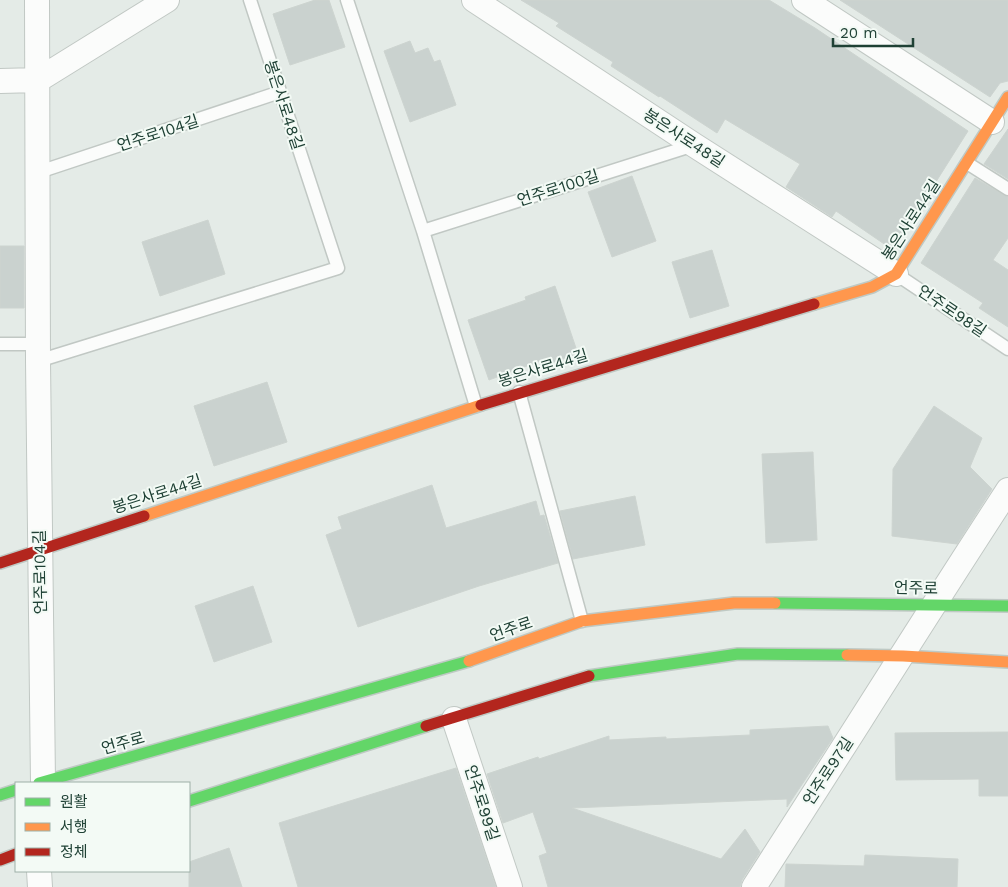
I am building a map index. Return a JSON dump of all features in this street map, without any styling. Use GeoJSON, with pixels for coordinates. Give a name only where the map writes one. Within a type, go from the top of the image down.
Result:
{"type":"FeatureCollection","features":[{"type":"Feature","properties":{"kind":"main road","name":"봉은사로44길"},"geometry":{"type":"LineString","coordinates":[[0,563],[519,392],[872,288],[896,274],[1008,97]]}},
{"type":"Feature","properties":{"kind":"main road","name":"언주로"},"geometry":{"type":"LineString","coordinates":[[46,782],[460,664],[582,621],[734,602],[1008,606]]}},
{"type":"Feature","properties":{"kind":"main road"},"geometry":{"type":"LineString","coordinates":[[190,801],[583,677],[738,654],[903,656],[1008,662]]}},
{"type":"Feature","properties":{"kind":"main road"},"geometry":{"type":"LineString","coordinates":[[0,795],[15,790]]}},
{"type":"Feature","properties":{"kind":"main road"},"geometry":{"type":"LineString","coordinates":[[0,860],[15,854]]}},
{"type":"Feature","properties":{"kind":"street","name":"언주로104길"},"geometry":{"type":"LineString","coordinates":[[37,0],[36,174],[42,782]]}},
{"type":"Feature","properties":{"kind":"street"},"geometry":{"type":"LineString","coordinates":[[0,81],[38,80],[167,0]]}},
{"type":"Feature","properties":{"kind":"street","name":"봉은사로48길"},"geometry":{"type":"LineString","coordinates":[[474,0],[694,145],[896,274]]}},
{"type":"Feature","properties":{"kind":"street"},"geometry":{"type":"LineString","coordinates":[[804,0],[992,122]]}},
{"type":"Feature","properties":{"kind":"street"},"geometry":{"type":"LineString","coordinates":[[903,656],[934,604],[1008,490]]}},
{"type":"Feature","properties":{"kind":"street","name":"언주로97길"},"geometry":{"type":"LineString","coordinates":[[754,887],[903,656]]}},
{"type":"Feature","properties":{"kind":"street","name":"언주로99길"},"geometry":{"type":"LineString","coordinates":[[454,719],[510,887]]}},
{"type":"Feature","properties":{"kind":"street"},"geometry":{"type":"LineString","coordinates":[[39,872],[40,887]]}},
{"type":"Feature","properties":{"kind":"lane","name":"봉은사로48길"},"geometry":{"type":"LineString","coordinates":[[38,353],[338,268],[250,0]]}},
{"type":"Feature","properties":{"kind":"lane"},"geometry":{"type":"LineString","coordinates":[[347,0],[423,231],[476,406]]}},
{"type":"Feature","properties":{"kind":"lane","name":"언주로104길"},"geometry":{"type":"LineString","coordinates":[[36,174],[280,92]]}},
{"type":"Feature","properties":{"kind":"lane","name":"언주로100길"},"geometry":{"type":"LineString","coordinates":[[423,231],[694,145]]}},
{"type":"Feature","properties":{"kind":"lane"},"geometry":{"type":"LineString","coordinates":[[967,163],[1008,189]]}},
{"type":"Feature","properties":{"kind":"lane","name":"언주로98길"},"geometry":{"type":"LineString","coordinates":[[896,274],[1008,349]]}},
{"type":"Feature","properties":{"kind":"lane"},"geometry":{"type":"LineString","coordinates":[[0,344],[38,353]]}},
{"type":"Feature","properties":{"kind":"lane"},"geometry":{"type":"LineString","coordinates":[[519,392],[582,621]]}},
{"type":"Feature","properties":{"kind":"building"},"geometry":{"type":"Polygon","coordinates":[[[315,0],[329,0],[345,47],[290,65],[273,14],[315,0]]]}},
{"type":"Feature","properties":{"kind":"building"},"geometry":{"type":"Polygon","coordinates":[[[521,0],[769,0],[815,28],[968,131],[893,250],[836,211],[832,217],[786,187],[800,164],[725,119],[717,133],[611,66],[613,62],[556,26],[559,23],[521,0]]]}},
{"type":"Feature","properties":{"kind":"building"},"geometry":{"type":"Polygon","coordinates":[[[840,0],[1008,0],[1008,81],[1000,83],[990,97],[840,0]]]}},
{"type":"Feature","properties":{"kind":"building"},"geometry":{"type":"Polygon","coordinates":[[[410,41],[415,53],[428,48],[434,62],[440,60],[456,105],[410,122],[384,51],[410,41]]]}},
{"type":"Feature","properties":{"kind":"building"},"geometry":{"type":"Polygon","coordinates":[[[1008,129],[1008,179],[984,164],[1008,129]]]}},
{"type":"Feature","properties":{"kind":"building"},"geometry":{"type":"Polygon","coordinates":[[[632,176],[656,241],[612,257],[588,192],[632,176]]]}},
{"type":"Feature","properties":{"kind":"building"},"geometry":{"type":"Polygon","coordinates":[[[975,178],[1008,197],[1008,238],[993,260],[1008,270],[1008,327],[979,308],[983,303],[921,263],[975,178]]]}},
{"type":"Feature","properties":{"kind":"building"},"geometry":{"type":"Polygon","coordinates":[[[208,220],[225,274],[160,296],[142,242],[208,220]]]}},
{"type":"Feature","properties":{"kind":"building"},"geometry":{"type":"Polygon","coordinates":[[[0,246],[24,246],[24,308],[0,308],[0,246]]]}},
{"type":"Feature","properties":{"kind":"building"},"geometry":{"type":"Polygon","coordinates":[[[712,250],[729,306],[690,318],[672,262],[712,250]]]}},
{"type":"Feature","properties":{"kind":"building"},"geometry":{"type":"Polygon","coordinates":[[[555,286],[578,354],[548,364],[546,359],[489,380],[468,320],[526,300],[525,297],[555,286]]]}},
{"type":"Feature","properties":{"kind":"building"},"geometry":{"type":"Polygon","coordinates":[[[267,382],[287,442],[214,466],[194,406],[267,382]]]}},
{"type":"Feature","properties":{"kind":"building"},"geometry":{"type":"Polygon","coordinates":[[[934,406],[982,438],[970,467],[992,489],[957,544],[892,536],[893,469],[934,406]]]}},
{"type":"Feature","properties":{"kind":"building"},"geometry":{"type":"Polygon","coordinates":[[[813,452],[817,540],[766,543],[762,454],[813,452]]]}},
{"type":"Feature","properties":{"kind":"building"},"geometry":{"type":"Polygon","coordinates":[[[432,485],[446,528],[536,501],[540,516],[544,515],[558,563],[479,586],[358,627],[326,535],[342,529],[338,517],[432,485]]]}},
{"type":"Feature","properties":{"kind":"building"},"geometry":{"type":"Polygon","coordinates":[[[635,496],[645,545],[573,559],[560,511],[635,496]]]}},
{"type":"Feature","properties":{"kind":"building"},"geometry":{"type":"Polygon","coordinates":[[[253,586],[272,642],[214,662],[195,606],[253,586]]]}},
{"type":"Feature","properties":{"kind":"building"},"geometry":{"type":"Polygon","coordinates":[[[828,726],[833,738],[787,807],[787,799],[572,808],[721,859],[745,829],[760,852],[742,880],[740,887],[548,887],[539,856],[547,853],[533,812],[503,823],[487,774],[609,736],[609,740],[666,737],[666,739],[750,735],[750,730],[828,726]]]}},
{"type":"Feature","properties":{"kind":"building"},"geometry":{"type":"Polygon","coordinates":[[[1008,732],[1008,796],[979,796],[979,779],[896,780],[895,733],[1008,732]]]}},
{"type":"Feature","properties":{"kind":"building"},"geometry":{"type":"Polygon","coordinates":[[[456,768],[496,887],[298,887],[279,823],[456,768]]]}},
{"type":"Feature","properties":{"kind":"building"},"geometry":{"type":"Polygon","coordinates":[[[229,848],[242,887],[189,887],[190,862],[229,848]]]}},
{"type":"Feature","properties":{"kind":"building"},"geometry":{"type":"Polygon","coordinates":[[[865,855],[958,859],[957,887],[785,887],[786,864],[864,866],[865,855]]]}},
{"type":"Feature","properties":{"kind":"traffic: fast"},"geometry":{"type":"LineString","coordinates":[[775,603],[1008,606]]}},
{"type":"Feature","properties":{"kind":"traffic: fast"},"geometry":{"type":"LineString","coordinates":[[589,676],[738,654],[847,655]]}},
{"type":"Feature","properties":{"kind":"traffic: fast"},"geometry":{"type":"LineString","coordinates":[[43,782],[469,661]]}},
{"type":"Feature","properties":{"kind":"traffic: fast"},"geometry":{"type":"LineString","coordinates":[[190,801],[426,726]]}},
{"type":"Feature","properties":{"kind":"traffic: fast"},"geometry":{"type":"LineString","coordinates":[[0,795],[15,790]]}},
{"type":"Feature","properties":{"kind":"traffic: slow"},"geometry":{"type":"LineString","coordinates":[[814,304],[872,287],[896,274],[1008,97]]}},
{"type":"Feature","properties":{"kind":"traffic: slow"},"geometry":{"type":"LineString","coordinates":[[144,516],[481,405]]}},
{"type":"Feature","properties":{"kind":"traffic: slow"},"geometry":{"type":"LineString","coordinates":[[469,661],[582,621],[734,603],[775,603]]}},
{"type":"Feature","properties":{"kind":"traffic: slow"},"geometry":{"type":"LineString","coordinates":[[847,655],[1008,662]]}},
{"type":"Feature","properties":{"kind":"traffic: jam"},"geometry":{"type":"LineString","coordinates":[[481,405],[814,304]]}},
{"type":"Feature","properties":{"kind":"traffic: jam"},"geometry":{"type":"LineString","coordinates":[[0,563],[144,516]]}},
{"type":"Feature","properties":{"kind":"traffic: jam"},"geometry":{"type":"LineString","coordinates":[[426,726],[589,676]]}},
{"type":"Feature","properties":{"kind":"traffic: jam"},"geometry":{"type":"LineString","coordinates":[[0,860],[15,854]]}}]}
